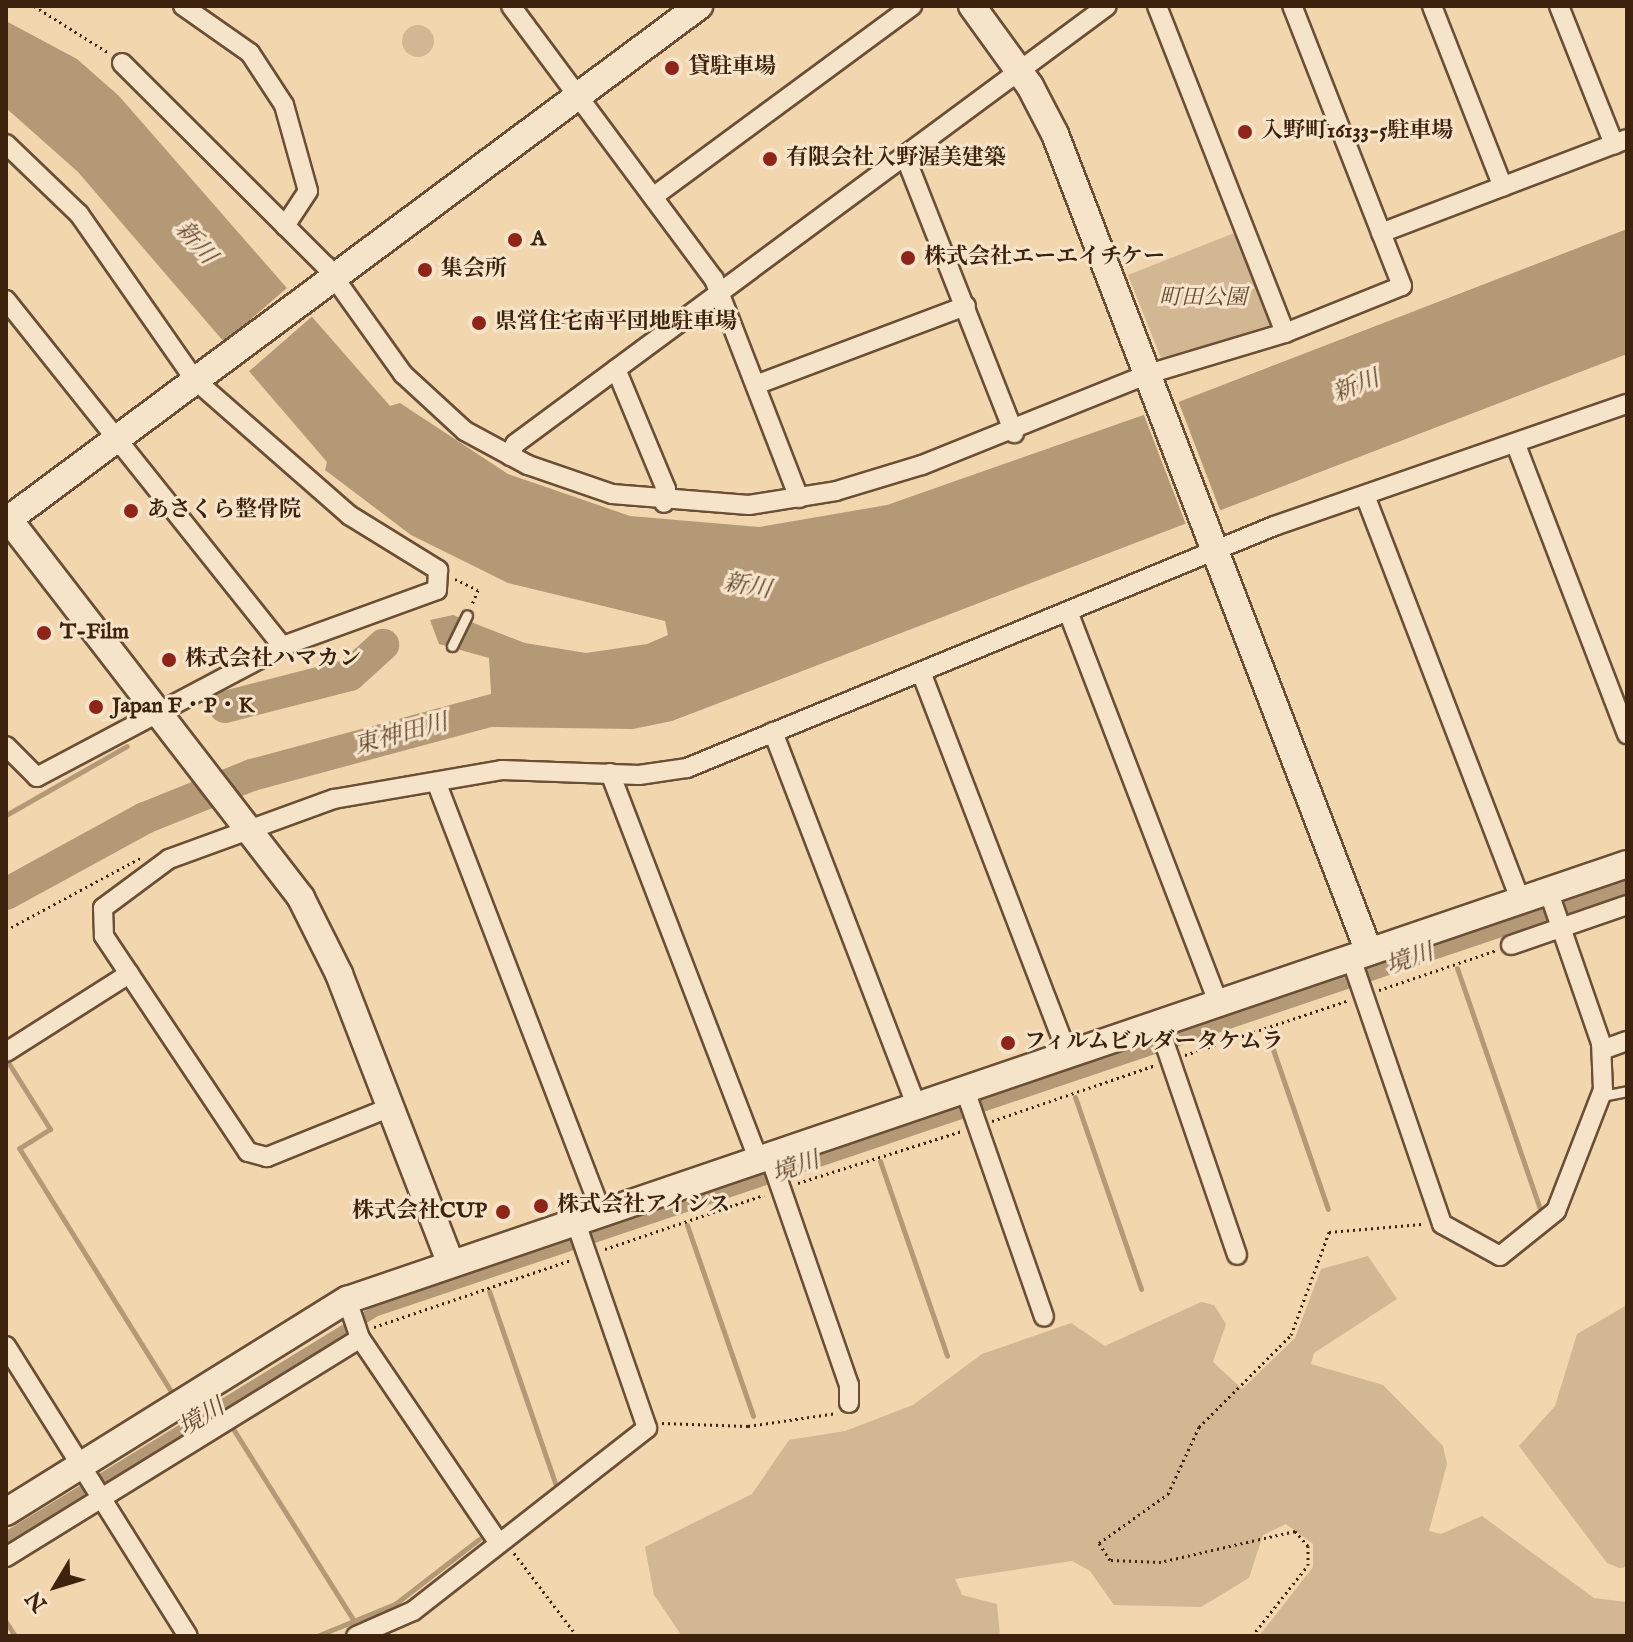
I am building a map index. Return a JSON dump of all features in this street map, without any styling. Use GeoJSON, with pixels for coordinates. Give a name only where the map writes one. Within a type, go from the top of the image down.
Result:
{"type":"FeatureCollection","features":[{"type":"Feature","properties":{"kind":"street"},"geometry":{"type":"LineString","coordinates":[[183,6],[250,53],[284,105],[308,191],[285,226]]}},
{"type":"Feature","properties":{"kind":"street"},"geometry":{"type":"LineString","coordinates":[[511,6],[721,292],[799,498]]}},
{"type":"Feature","properties":{"kind":"street"},"geometry":{"type":"LineString","coordinates":[[653,197],[912,6]]}},
{"type":"Feature","properties":{"kind":"street"},"geometry":{"type":"LineString","coordinates":[[972,6],[1020,71],[1055,134],[1152,383],[1212,542],[1358,959],[1362,992],[1442,1224],[1500,1256],[1547,1221],[1602,1096],[1602,1050],[1550,896]]}},
{"type":"Feature","properties":{"kind":"street"},"geometry":{"type":"LineString","coordinates":[[510,456],[515,444],[1107,6]]}},
{"type":"Feature","properties":{"kind":"street"},"geometry":{"type":"LineString","coordinates":[[1157,6],[1285,333]]}},
{"type":"Feature","properties":{"kind":"street"},"geometry":{"type":"LineString","coordinates":[[122,63],[285,226],[324,285],[417,390],[510,456],[584,486],[664,503],[799,498],[1014,433],[1285,333],[1402,286],[1292,6]]}},
{"type":"Feature","properties":{"kind":"street"},"geometry":{"type":"LineString","coordinates":[[1432,6],[1503,187]]}},
{"type":"Feature","properties":{"kind":"street"},"geometry":{"type":"LineString","coordinates":[[1381,233],[1620,142],[1559,6]]}},
{"type":"Feature","properties":{"kind":"street"},"geometry":{"type":"LineString","coordinates":[[450,1262],[328,948],[248,822],[7,518],[578,96],[688,9]]}},
{"type":"Feature","properties":{"kind":"street"},"geometry":{"type":"LineString","coordinates":[[6,144],[79,214],[206,372],[349,515],[438,570],[437,590],[283,647],[158,708],[37,777],[6,746]]}},
{"type":"Feature","properties":{"kind":"street"},"geometry":{"type":"LineString","coordinates":[[905,156],[1014,433]]}},
{"type":"Feature","properties":{"kind":"street"},"geometry":{"type":"LineString","coordinates":[[6,300],[121,436],[283,647]]}},
{"type":"Feature","properties":{"kind":"street"},"geometry":{"type":"LineString","coordinates":[[758,384],[966,306]]}},
{"type":"Feature","properties":{"kind":"street"},"geometry":{"type":"LineString","coordinates":[[616,369],[666,489],[664,503]]}},
{"type":"Feature","properties":{"kind":"street"},"geometry":{"type":"LineString","coordinates":[[391,1107],[267,1157],[254,1156],[104,936],[103,908],[169,859],[248,822],[334,799],[529,768],[610,773],[687,768],[1069,614],[1212,542],[1366,498],[1627,404]]}},
{"type":"Feature","properties":{"kind":"street"},"geometry":{"type":"LineString","coordinates":[[1516,445],[1627,734]]}},
{"type":"Feature","properties":{"kind":"street"},"geometry":{"type":"LineString","coordinates":[[1366,498],[1520,900]]}},
{"type":"Feature","properties":{"kind":"street"},"geometry":{"type":"LineString","coordinates":[[1069,614],[1218,1003]]}},
{"type":"Feature","properties":{"kind":"street"},"geometry":{"type":"LineString","coordinates":[[921,672],[1068,1055]]}},
{"type":"Feature","properties":{"kind":"street"},"geometry":{"type":"LineString","coordinates":[[773,732],[917,1107]]}},
{"type":"Feature","properties":{"kind":"street"},"geometry":{"type":"LineString","coordinates":[[610,773],[767,1161],[781,1187],[849,1385],[849,1403]]}},
{"type":"Feature","properties":{"kind":"street"},"geometry":{"type":"LineString","coordinates":[[437,784],[602,1214]]}},
{"type":"Feature","properties":{"kind":"street"},"geometry":{"type":"LineString","coordinates":[[6,1512],[84,1470],[349,1306],[450,1262],[578,1227],[602,1214],[767,1161],[917,1107],[967,1095],[1068,1055],[1159,1029],[1218,1003],[1358,959],[1520,900],[1550,896],[1627,864]]}},
{"type":"Feature","properties":{"kind":"street"},"geometry":{"type":"LineString","coordinates":[[1511,945],[1560,924],[1627,905]]}},
{"type":"Feature","properties":{"kind":"street"},"geometry":{"type":"LineString","coordinates":[[6,1052],[129,974]]}},
{"type":"Feature","properties":{"kind":"street"},"geometry":{"type":"LineString","coordinates":[[1159,1029],[1237,1255]]}},
{"type":"Feature","properties":{"kind":"street"},"geometry":{"type":"LineString","coordinates":[[1602,1050],[1627,1041]]}},
{"type":"Feature","properties":{"kind":"street"},"geometry":{"type":"LineString","coordinates":[[967,1095],[1044,1317]]}},
{"type":"Feature","properties":{"kind":"street"},"geometry":{"type":"LineString","coordinates":[[356,1636],[413,1611],[647,1428],[578,1227]]}},
{"type":"Feature","properties":{"kind":"street"},"geometry":{"type":"LineString","coordinates":[[349,1306],[360,1334],[501,1541]]}},
{"type":"Feature","properties":{"kind":"street"},"geometry":{"type":"LineString","coordinates":[[6,1557],[99,1495],[360,1334]]}},
{"type":"Feature","properties":{"kind":"street"},"geometry":{"type":"LineString","coordinates":[[6,1346],[188,1636]]}},
{"type":"Feature","properties":{"kind":"lane"},"geometry":{"type":"LineString","coordinates":[[452,646],[467,615]]}},
{"type":"Feature","properties":{"kind":"lane"},"geometry":{"type":"LineString","coordinates":[[1602,1096],[1627,1091]]}},
{"type":"Feature","properties":{"kind":"path"},"geometry":{"type":"LineString","coordinates":[[34,6],[122,63]]}},
{"type":"Feature","properties":{"kind":"path"},"geometry":{"type":"LineString","coordinates":[[467,584],[478,590],[467,615]]}},
{"type":"Feature","properties":{"kind":"path"},"geometry":{"type":"LineString","coordinates":[[6,930],[139,857],[169,859]]}},
{"type":"Feature","properties":{"kind":"path"},"geometry":{"type":"LineString","coordinates":[[360,1334],[781,1187],[1511,945]]}},
{"type":"Feature","properties":{"kind":"path"},"geometry":{"type":"LineString","coordinates":[[1252,1636],[1308,1565],[1308,1546],[1295,1531],[1161,1562],[1110,1560],[1099,1543],[1168,1494],[1205,1419],[1291,1335],[1329,1232],[1442,1224]]}},
{"type":"Feature","properties":{"kind":"path"},"geometry":{"type":"LineString","coordinates":[[647,1428],[819,1420],[849,1403]]}},
{"type":"Feature","properties":{"kind":"path"},"geometry":{"type":"LineString","coordinates":[[501,1541],[577,1636]]}},
{"type":"Feature","properties":{"kind":"green space"},"geometry":{"type":"Polygon","coordinates":[[[418,25],[430,29],[434,41],[430,53],[418,57],[406,53],[402,41],[406,29],[418,25]]]}},
{"type":"Feature","properties":{"kind":"green space","name":"町田公園"},"geometry":{"type":"Polygon","coordinates":[[[1237,232],[1272,321],[1267,331],[1161,358],[1128,275],[1237,232]]]}},
{"type":"Feature","properties":{"kind":"green space"},"geometry":{"type":"Polygon","coordinates":[[[1368,1256],[1397,1299],[1314,1353],[1311,1364],[1383,1385],[1443,1446],[1447,1464],[1429,1531],[1441,1534],[1482,1516],[1594,1598],[1627,1602],[1627,1636],[1259,1636],[1313,1567],[1313,1544],[1286,1524],[1263,1535],[1249,1578],[1201,1607],[1114,1605],[1090,1571],[1072,1561],[955,1579],[962,1595],[997,1604],[1000,1636],[682,1636],[654,1595],[645,1547],[752,1494],[789,1440],[845,1431],[913,1405],[982,1354],[1071,1323],[1105,1346],[1201,1302],[1214,1305],[1226,1324],[1213,1362],[1242,1389],[1295,1338],[1321,1269],[1368,1256]]]}},
{"type":"Feature","properties":{"kind":"green space"},"geometry":{"type":"Polygon","coordinates":[[[1627,1305],[1627,1567],[1619,1568],[1607,1563],[1519,1446],[1555,1406],[1577,1334],[1627,1305]]]}},
{"type":"Feature","properties":{"kind":"water","name":"新川"},"geometry":{"type":"Polygon","coordinates":[[[6,21],[77,59],[119,96],[390,406],[400,403],[508,474],[630,516],[759,527],[887,505],[1155,411],[1627,229],[1627,354],[672,721],[633,729],[493,727],[489,658],[439,644],[430,620],[453,615],[525,643],[586,653],[647,644],[668,635],[665,621],[508,583],[411,535],[325,470],[327,462],[78,172],[6,108],[6,21]]]}},
{"type":"Feature","properties":{"kind":"water","name":"境川"},"geometry":{"type":"Polygon","coordinates":[[[1627,878],[1627,895],[378,1316],[6,1544],[6,1531],[373,1306],[1627,878]]]}},
{"type":"Feature","properties":{"kind":"pier"},"geometry":{"type":"Polygon","coordinates":[[[288,287],[313,316],[246,374],[221,345],[288,287]]]}},
{"type":"Feature","properties":{"kind":"pier"},"geometry":{"type":"Polygon","coordinates":[[[1177,398],[1221,514],[1187,527],[1142,411],[1177,398]]]}},
{"type":"Feature","properties":{"kind":"waterway"},"geometry":{"type":"LineString","coordinates":[[225,707],[350,675],[383,645]]}},
{"type":"Feature","properties":{"kind":"waterway","name":"東神田川"},"geometry":{"type":"LineString","coordinates":[[6,894],[145,818],[252,775],[533,699]]}},
{"type":"Feature","properties":{"kind":"waterway"},"geometry":{"type":"LineString","coordinates":[[6,815],[127,746]]}},
{"type":"Feature","properties":{"kind":"waterway"},"geometry":{"type":"LineString","coordinates":[[1457,968],[1542,1215]]}},
{"type":"Feature","properties":{"kind":"waterway"},"geometry":{"type":"LineString","coordinates":[[1267,1032],[1328,1209]]}},
{"type":"Feature","properties":{"kind":"waterway"},"geometry":{"type":"LineString","coordinates":[[6,1059],[50,1129],[19,1148],[173,1394]]}},
{"type":"Feature","properties":{"kind":"waterway"},"geometry":{"type":"LineString","coordinates":[[1075,1097],[1141,1289]]}},
{"type":"Feature","properties":{"kind":"waterway"},"geometry":{"type":"LineString","coordinates":[[880,1161],[947,1356]]}},
{"type":"Feature","properties":{"kind":"waterway"},"geometry":{"type":"LineString","coordinates":[[687,1225],[753,1416]]}},
{"type":"Feature","properties":{"kind":"waterway"},"geometry":{"type":"LineString","coordinates":[[489,1291],[558,1491]]}},
{"type":"Feature","properties":{"kind":"waterway","name":"境川"},"geometry":{"type":"LineString","coordinates":[[230,1424],[354,1621]]}},
{"type":"Feature","properties":{"kind":"waterway"},"geometry":{"type":"LineString","coordinates":[[317,1636],[395,1604],[479,1539]]}},
{"type":"Feature","properties":{"kind":"waterway"},"geometry":{"type":"LineString","coordinates":[[6,1622],[15,1636]]}},
{"type":"Feature","properties":{"kind":"place","name":"貸駐車場"},"geometry":{"type":"Point","coordinates":[672,68]}},
{"type":"Feature","properties":{"kind":"place","name":"入野町16133-5駐車場"},"geometry":{"type":"Point","coordinates":[1245,132]}},
{"type":"Feature","properties":{"kind":"place","name":"有限会社入野渥美建築"},"geometry":{"type":"Point","coordinates":[770,159]}},
{"type":"Feature","properties":{"kind":"place","name":"A"},"geometry":{"type":"Point","coordinates":[515,240]}},
{"type":"Feature","properties":{"kind":"place","name":"株式会社エーエイチケー"},"geometry":{"type":"Point","coordinates":[908,258]}},
{"type":"Feature","properties":{"kind":"place","name":"集会所"},"geometry":{"type":"Point","coordinates":[425,270]}},
{"type":"Feature","properties":{"kind":"place","name":"県営住宅南平団地駐車場"},"geometry":{"type":"Point","coordinates":[479,323]}},
{"type":"Feature","properties":{"kind":"place","name":"あさくら整骨院"},"geometry":{"type":"Point","coordinates":[131,511]}},
{"type":"Feature","properties":{"kind":"place","name":"T-Film"},"geometry":{"type":"Point","coordinates":[44,633]}},
{"type":"Feature","properties":{"kind":"place","name":"株式会社ハマカン"},"geometry":{"type":"Point","coordinates":[169,660]}},
{"type":"Feature","properties":{"kind":"place","name":"Japan F・P・K"},"geometry":{"type":"Point","coordinates":[96,707]}},
{"type":"Feature","properties":{"kind":"place","name":"フィルムビルダータケムラ"},"geometry":{"type":"Point","coordinates":[1008,1043]}},
{"type":"Feature","properties":{"kind":"place","name":"株式会社アイシス"},"geometry":{"type":"Point","coordinates":[541,1206]}},
{"type":"Feature","properties":{"kind":"place","name":"株式会社CUP"},"geometry":{"type":"Point","coordinates":[503,1212]}}]}
